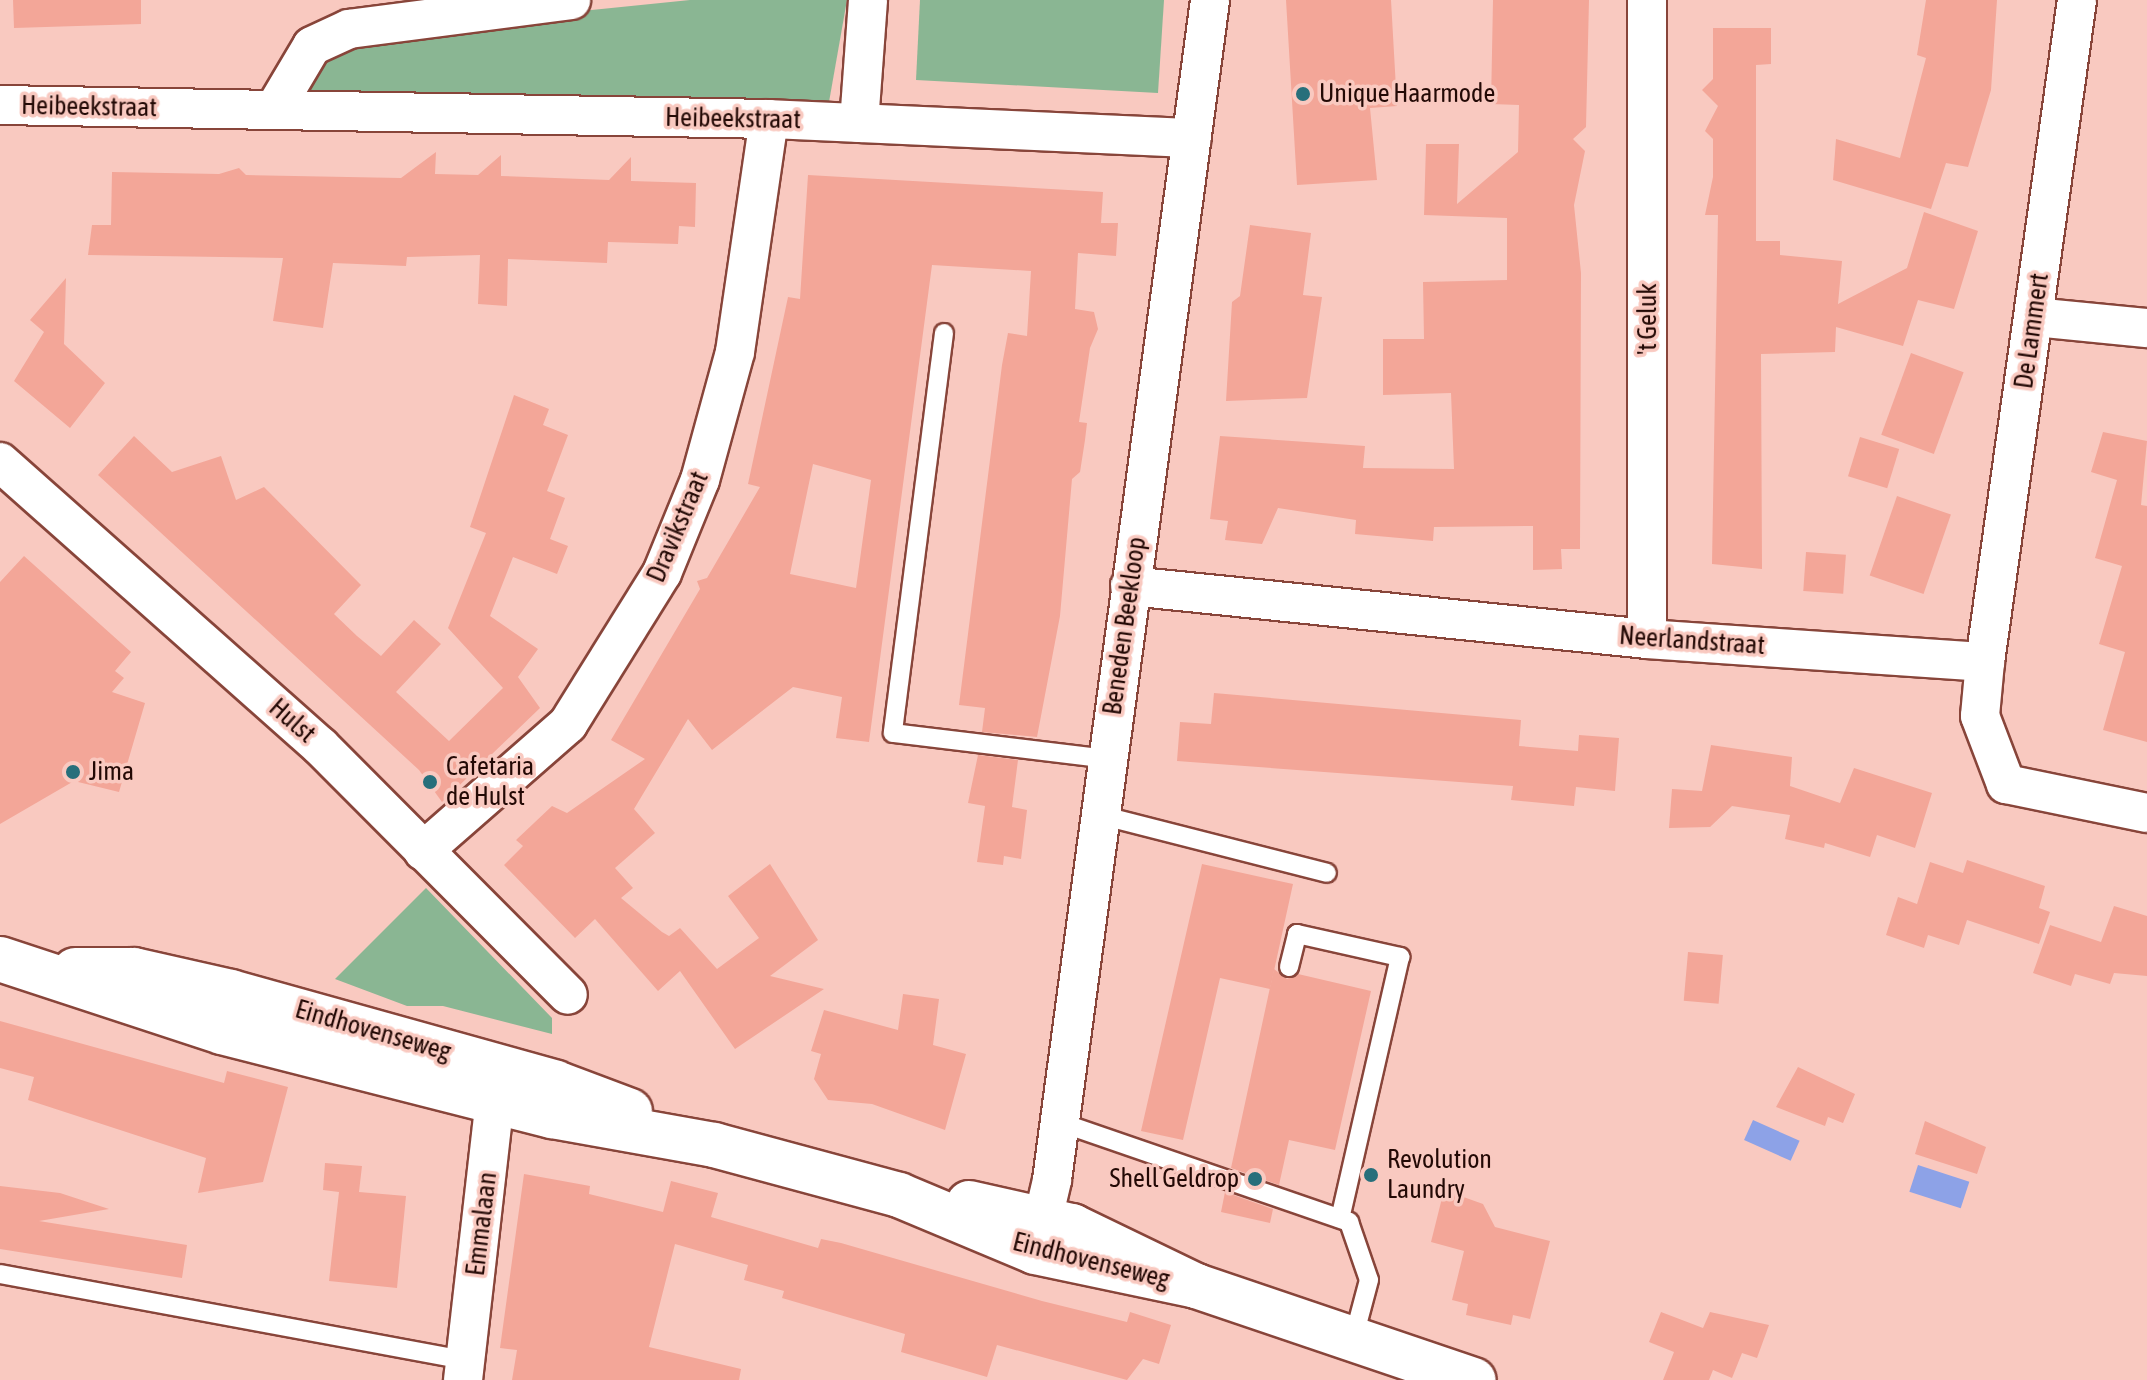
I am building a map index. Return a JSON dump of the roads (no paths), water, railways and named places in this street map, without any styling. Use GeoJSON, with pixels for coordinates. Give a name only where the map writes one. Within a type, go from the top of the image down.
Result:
{"type":"FeatureCollection","features":[{"type":"Feature","properties":{"kind":"main road","name":"Eindhovenseweg"},"geometry":{"type":"LineString","coordinates":[[11,962],[222,1032],[497,1084],[1040,1235],[1352,1342],[1415,1370],[1474,1380]]}},
{"type":"Feature","properties":{"kind":"street"},"geometry":{"type":"LineString","coordinates":[[274,110],[312,46],[349,29],[571,0]]}},
{"type":"Feature","properties":{"kind":"street"},"geometry":{"type":"LineString","coordinates":[[859,123],[868,0]]}},
{"type":"Feature","properties":{"kind":"street","name":"Beneden Beekloop"},"geometry":{"type":"LineString","coordinates":[[1040,1235],[1059,1122],[1210,0]]}},
{"type":"Feature","properties":{"kind":"street","name":"'t Geluk"},"geometry":{"type":"LineString","coordinates":[[1647,0],[1647,639]]}},
{"type":"Feature","properties":{"kind":"street","name":"De Lammert"},"geometry":{"type":"LineString","coordinates":[[1985,662],[2077,0]]}},
{"type":"Feature","properties":{"kind":"street","name":"Heibeekstraat"},"geometry":{"type":"LineString","coordinates":[[0,105],[769,119],[1192,138]]}},
{"type":"Feature","properties":{"kind":"street","name":"Dravikstraat"},"geometry":{"type":"LineString","coordinates":[[423,851],[568,724],[662,573],[700,480],[735,352],[769,119]]}},
{"type":"Feature","properties":{"kind":"street"},"geometry":{"type":"LineString","coordinates":[[2034,317],[2147,328]]}},
{"type":"Feature","properties":{"kind":"street","name":"Hulst"},"geometry":{"type":"LineString","coordinates":[[0,462],[320,746],[568,995]]}},
{"type":"Feature","properties":{"kind":"street","name":"Neerlandstraat"},"geometry":{"type":"LineString","coordinates":[[1130,586],[1647,639],[1985,662]]}},
{"type":"Feature","properties":{"kind":"street"},"geometry":{"type":"LineString","coordinates":[[1985,662],[1980,716],[2006,784],[2147,813]]}},
{"type":"Feature","properties":{"kind":"street","name":"Emmalaan"},"geometry":{"type":"LineString","coordinates":[[464,1370],[497,1084]]}},
{"type":"Feature","properties":{"kind":"lane"},"geometry":{"type":"LineString","coordinates":[[944,333],[893,733],[1108,759]]}},
{"type":"Feature","properties":{"kind":"lane"},"geometry":{"type":"LineString","coordinates":[[1100,815],[1327,873]]}},
{"type":"Feature","properties":{"kind":"lane"},"geometry":{"type":"LineString","coordinates":[[1289,967],[1297,934],[1400,957],[1340,1218]]}},
{"type":"Feature","properties":{"kind":"lane"},"geometry":{"type":"LineString","coordinates":[[1059,1122],[1349,1222],[1369,1280],[1352,1342]]}},
{"type":"Feature","properties":{"kind":"lane"},"geometry":{"type":"LineString","coordinates":[[0,1274],[464,1370]]}},
{"type":"Feature","properties":{"kind":"water"},"geometry":{"type":"Polygon","coordinates":[[[1753,1120],[1800,1141],[1791,1161],[1744,1140],[1753,1120]]]}},
{"type":"Feature","properties":{"kind":"water"},"geometry":{"type":"Polygon","coordinates":[[[1918,1165],[1969,1182],[1961,1208],[1909,1192],[1918,1165]]]}},
{"type":"Feature","properties":{"kind":"place","name":"Unique Haarmode"},"geometry":{"type":"Point","coordinates":[1303,94]}},
{"type":"Feature","properties":{"kind":"place","name":"Jima"},"geometry":{"type":"Point","coordinates":[73,772]}},
{"type":"Feature","properties":{"kind":"place","name":"Cafetaria de Hulst"},"geometry":{"type":"Point","coordinates":[430,782]}},
{"type":"Feature","properties":{"kind":"place","name":"Revolution Laundry"},"geometry":{"type":"Point","coordinates":[1371,1175]}},
{"type":"Feature","properties":{"kind":"place","name":"Shell Geldrop"},"geometry":{"type":"Point","coordinates":[1255,1179]}}]}
